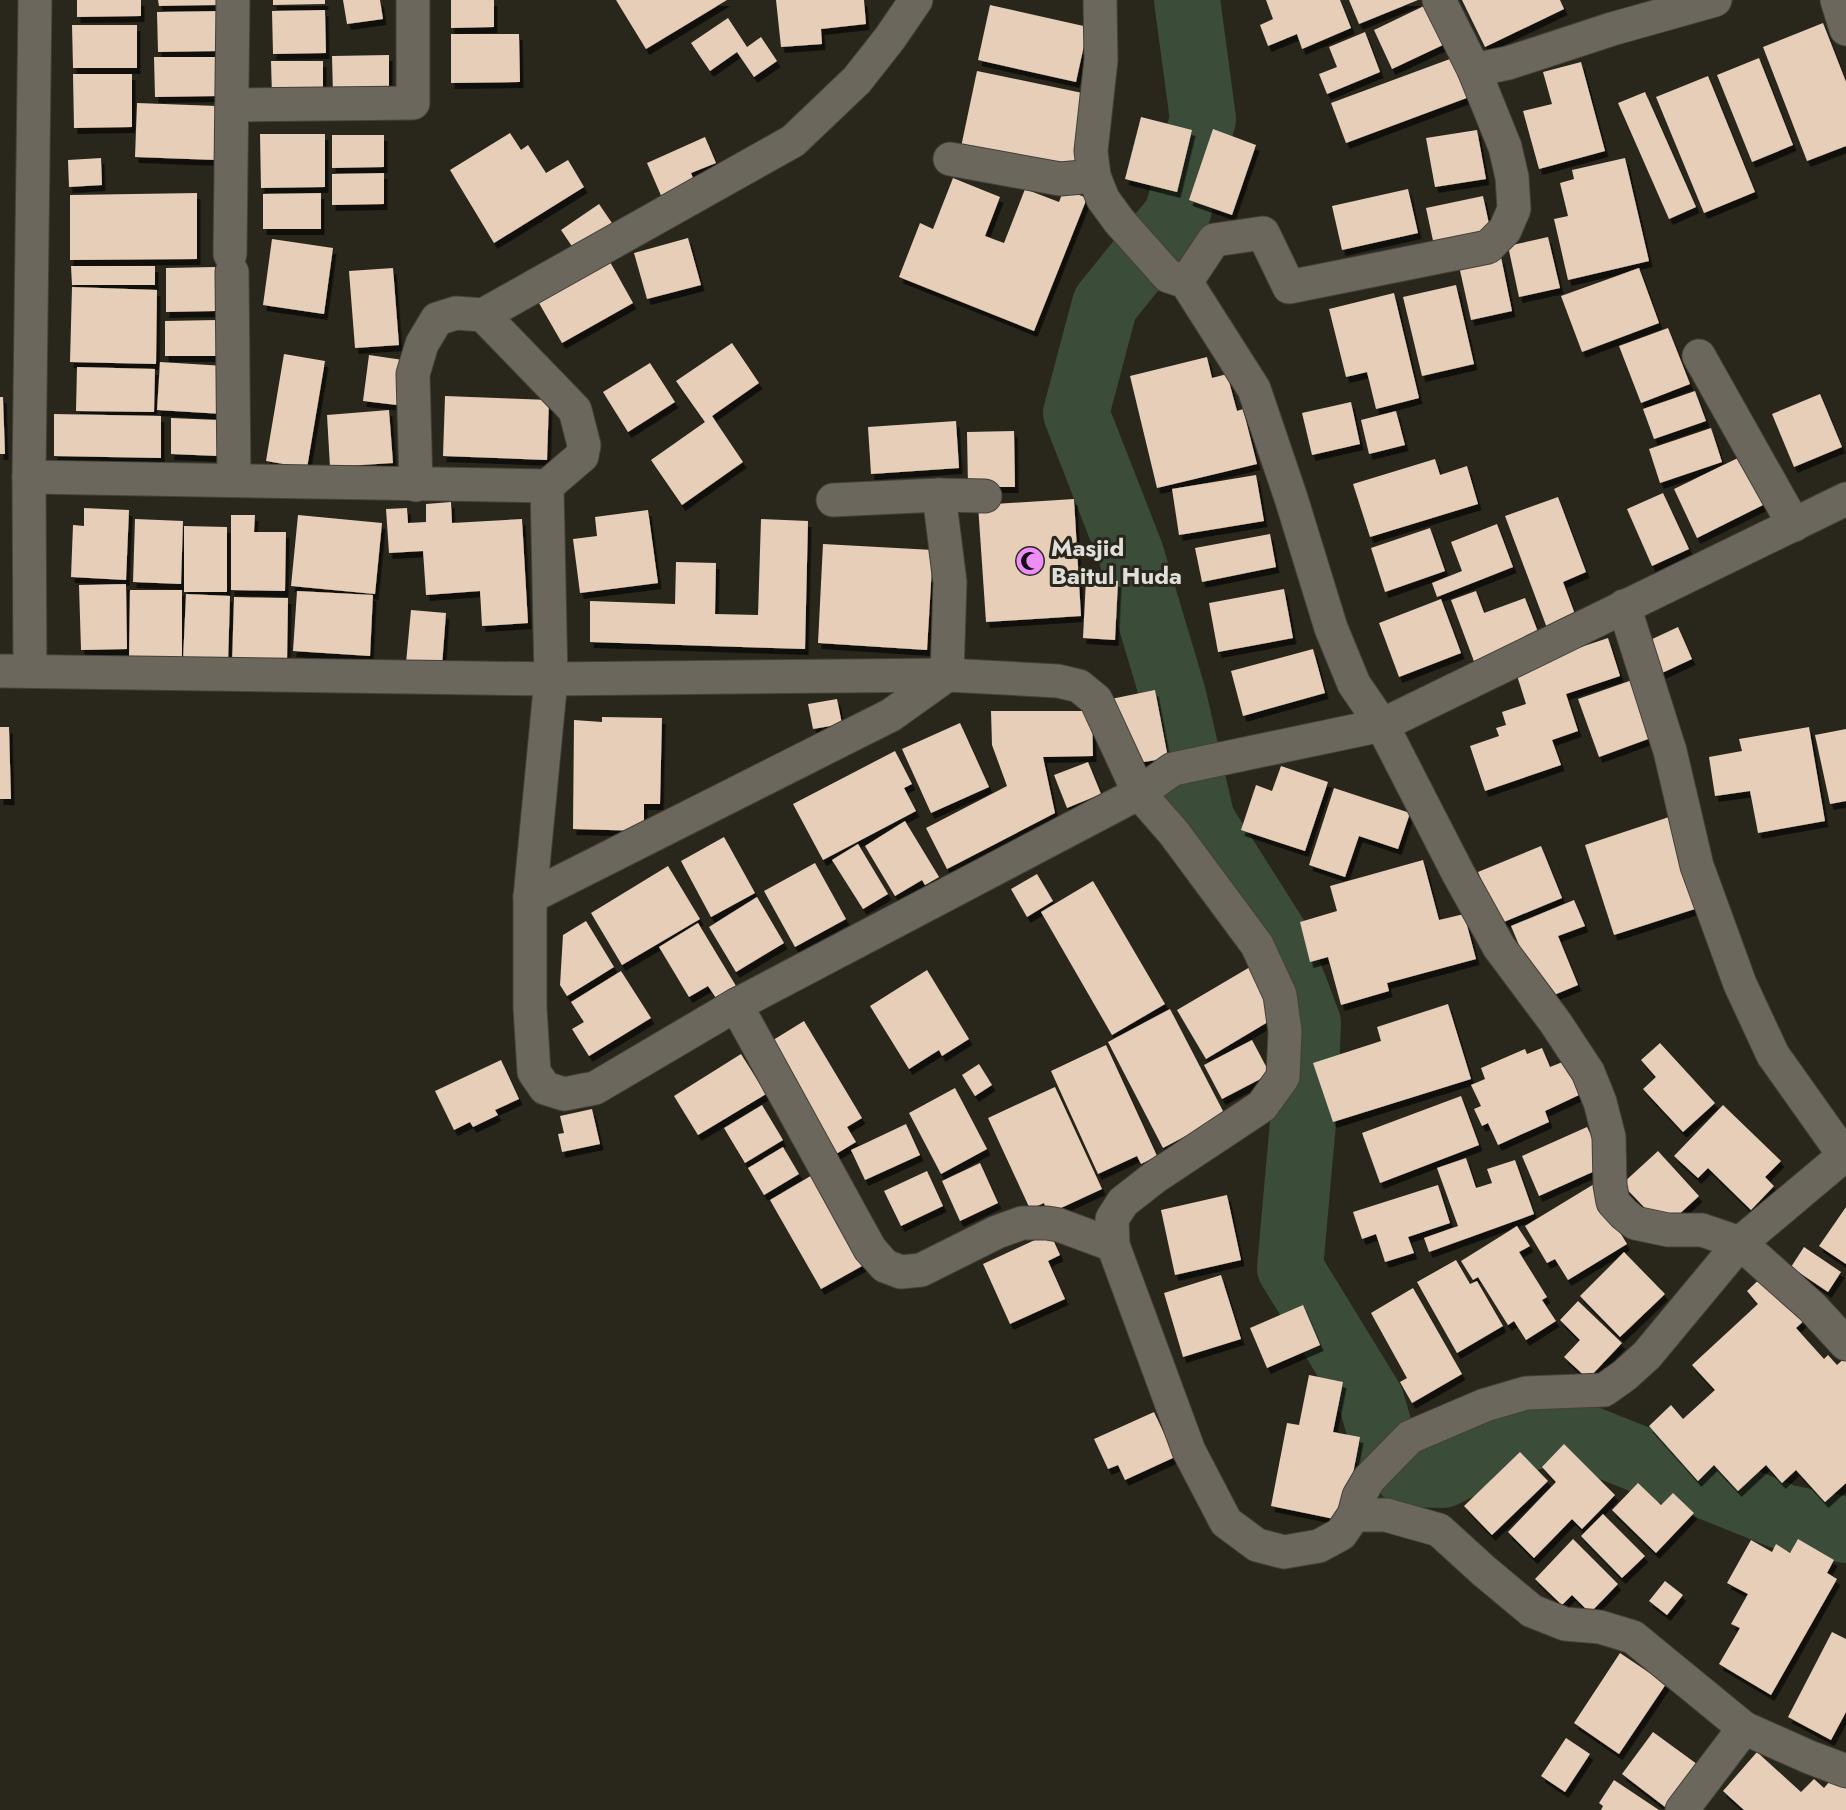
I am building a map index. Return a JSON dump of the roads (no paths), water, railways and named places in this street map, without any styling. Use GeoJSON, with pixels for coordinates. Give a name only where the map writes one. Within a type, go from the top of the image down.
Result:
{"type":"FeatureCollection","features":[{"type":"Feature","properties":{"kind":"street"},"geometry":{"type":"LineString","coordinates":[[35,0],[28,477],[15,671],[551,679],[947,675],[1058,681],[1079,686],[1095,700],[1139,793],[1174,833],[1257,945],[1280,995],[1285,1031],[1283,1077],[1262,1106],[1155,1177],[1124,1202],[1112,1219],[1113,1245],[1189,1451],[1226,1522],[1257,1545],[1284,1552],[1319,1546],[1341,1534],[1354,1515],[1359,1496],[1369,1479],[1410,1437],[1485,1405],[1526,1393],[1604,1390],[1647,1355],[1740,1243],[1845,1155],[1773,1055],[1740,984],[1697,866],[1670,751],[1624,606]]}},
{"type":"Feature","properties":{"kind":"street"},"geometry":{"type":"LineString","coordinates":[[233,0],[231,263],[234,480]]}},
{"type":"Feature","properties":{"kind":"street"},"geometry":{"type":"LineString","coordinates":[[232,105],[413,103],[413,0]]}},
{"type":"Feature","properties":{"kind":"street"},"geometry":{"type":"LineString","coordinates":[[416,485],[414,374],[422,344],[437,319],[456,313],[483,315],[793,141],[856,80],[890,38],[916,0]]}},
{"type":"Feature","properties":{"kind":"street"},"geometry":{"type":"LineString","coordinates":[[1100,0],[1101,60],[1091,151],[1094,176],[1103,199],[1119,221],[1177,279],[1254,389],[1331,628],[1354,684],[1382,725],[1499,947],[1555,1022],[1588,1072],[1600,1102],[1609,1137],[1610,1185],[1613,1202],[1635,1223],[1668,1230],[1702,1230],[1740,1243],[1812,1307],[1846,1344]]}},
{"type":"Feature","properties":{"kind":"street"},"geometry":{"type":"LineString","coordinates":[[1177,279],[1214,240],[1263,233],[1289,287],[1488,247],[1505,230],[1514,209],[1512,177],[1505,147],[1474,70],[1439,0]]}},
{"type":"Feature","properties":{"kind":"street"},"geometry":{"type":"LineString","coordinates":[[1474,70],[1508,63],[1677,5],[1715,0]]}},
{"type":"Feature","properties":{"kind":"street"},"geometry":{"type":"LineString","coordinates":[[1837,0],[1846,29]]}},
{"type":"Feature","properties":{"kind":"street"},"geometry":{"type":"LineString","coordinates":[[950,159],[1060,179],[1094,176]]}},
{"type":"Feature","properties":{"kind":"street"},"geometry":{"type":"LineString","coordinates":[[28,477],[547,486],[582,456],[584,445],[575,410],[483,315]]}},
{"type":"Feature","properties":{"kind":"street"},"geometry":{"type":"LineString","coordinates":[[1699,356],[1794,525]]}},
{"type":"Feature","properties":{"kind":"street"},"geometry":{"type":"LineString","coordinates":[[547,486],[551,679],[530,897],[530,1008],[534,1072],[545,1088],[564,1094],[595,1088],[736,1005],[1139,793],[1173,769],[1382,725],[1846,499]]}},
{"type":"Feature","properties":{"kind":"street"},"geometry":{"type":"LineString","coordinates":[[939,495],[950,582],[947,675]]}},
{"type":"Feature","properties":{"kind":"street"},"geometry":{"type":"LineString","coordinates":[[833,500],[939,495],[985,496]]}},
{"type":"Feature","properties":{"kind":"street"},"geometry":{"type":"LineString","coordinates":[[530,897],[891,715],[947,675]]}},
{"type":"Feature","properties":{"kind":"street"},"geometry":{"type":"LineString","coordinates":[[736,1005],[870,1249],[885,1266],[901,1272],[921,1270],[997,1232],[1022,1223],[1059,1225],[1113,1245]]}},
{"type":"Feature","properties":{"kind":"street"},"geometry":{"type":"LineString","coordinates":[[1354,1515],[1386,1515],[1439,1530],[1532,1611],[1565,1624],[1600,1627],[1633,1638],[1744,1728],[1846,1771]]}},
{"type":"Feature","properties":{"kind":"street"},"geometry":{"type":"LineString","coordinates":[[1682,1810],[1744,1728]]}},
{"type":"Feature","properties":{"kind":"waterway"},"geometry":{"type":"LineString","coordinates":[[1187,0],[1203,119],[1177,215],[1105,304],[1076,413],[1131,554],[1173,695],[1202,821],[1275,936],[1308,1023],[1305,1100],[1290,1268],[1371,1400],[1385,1447],[1407,1474],[1443,1475],[1510,1442],[1566,1430],[1784,1517],[1846,1530]]}},
{"type":"Feature","properties":{"kind":"place","name":"Masjid Baitul Huda"},"geometry":{"type":"Point","coordinates":[1030,561]}}]}
